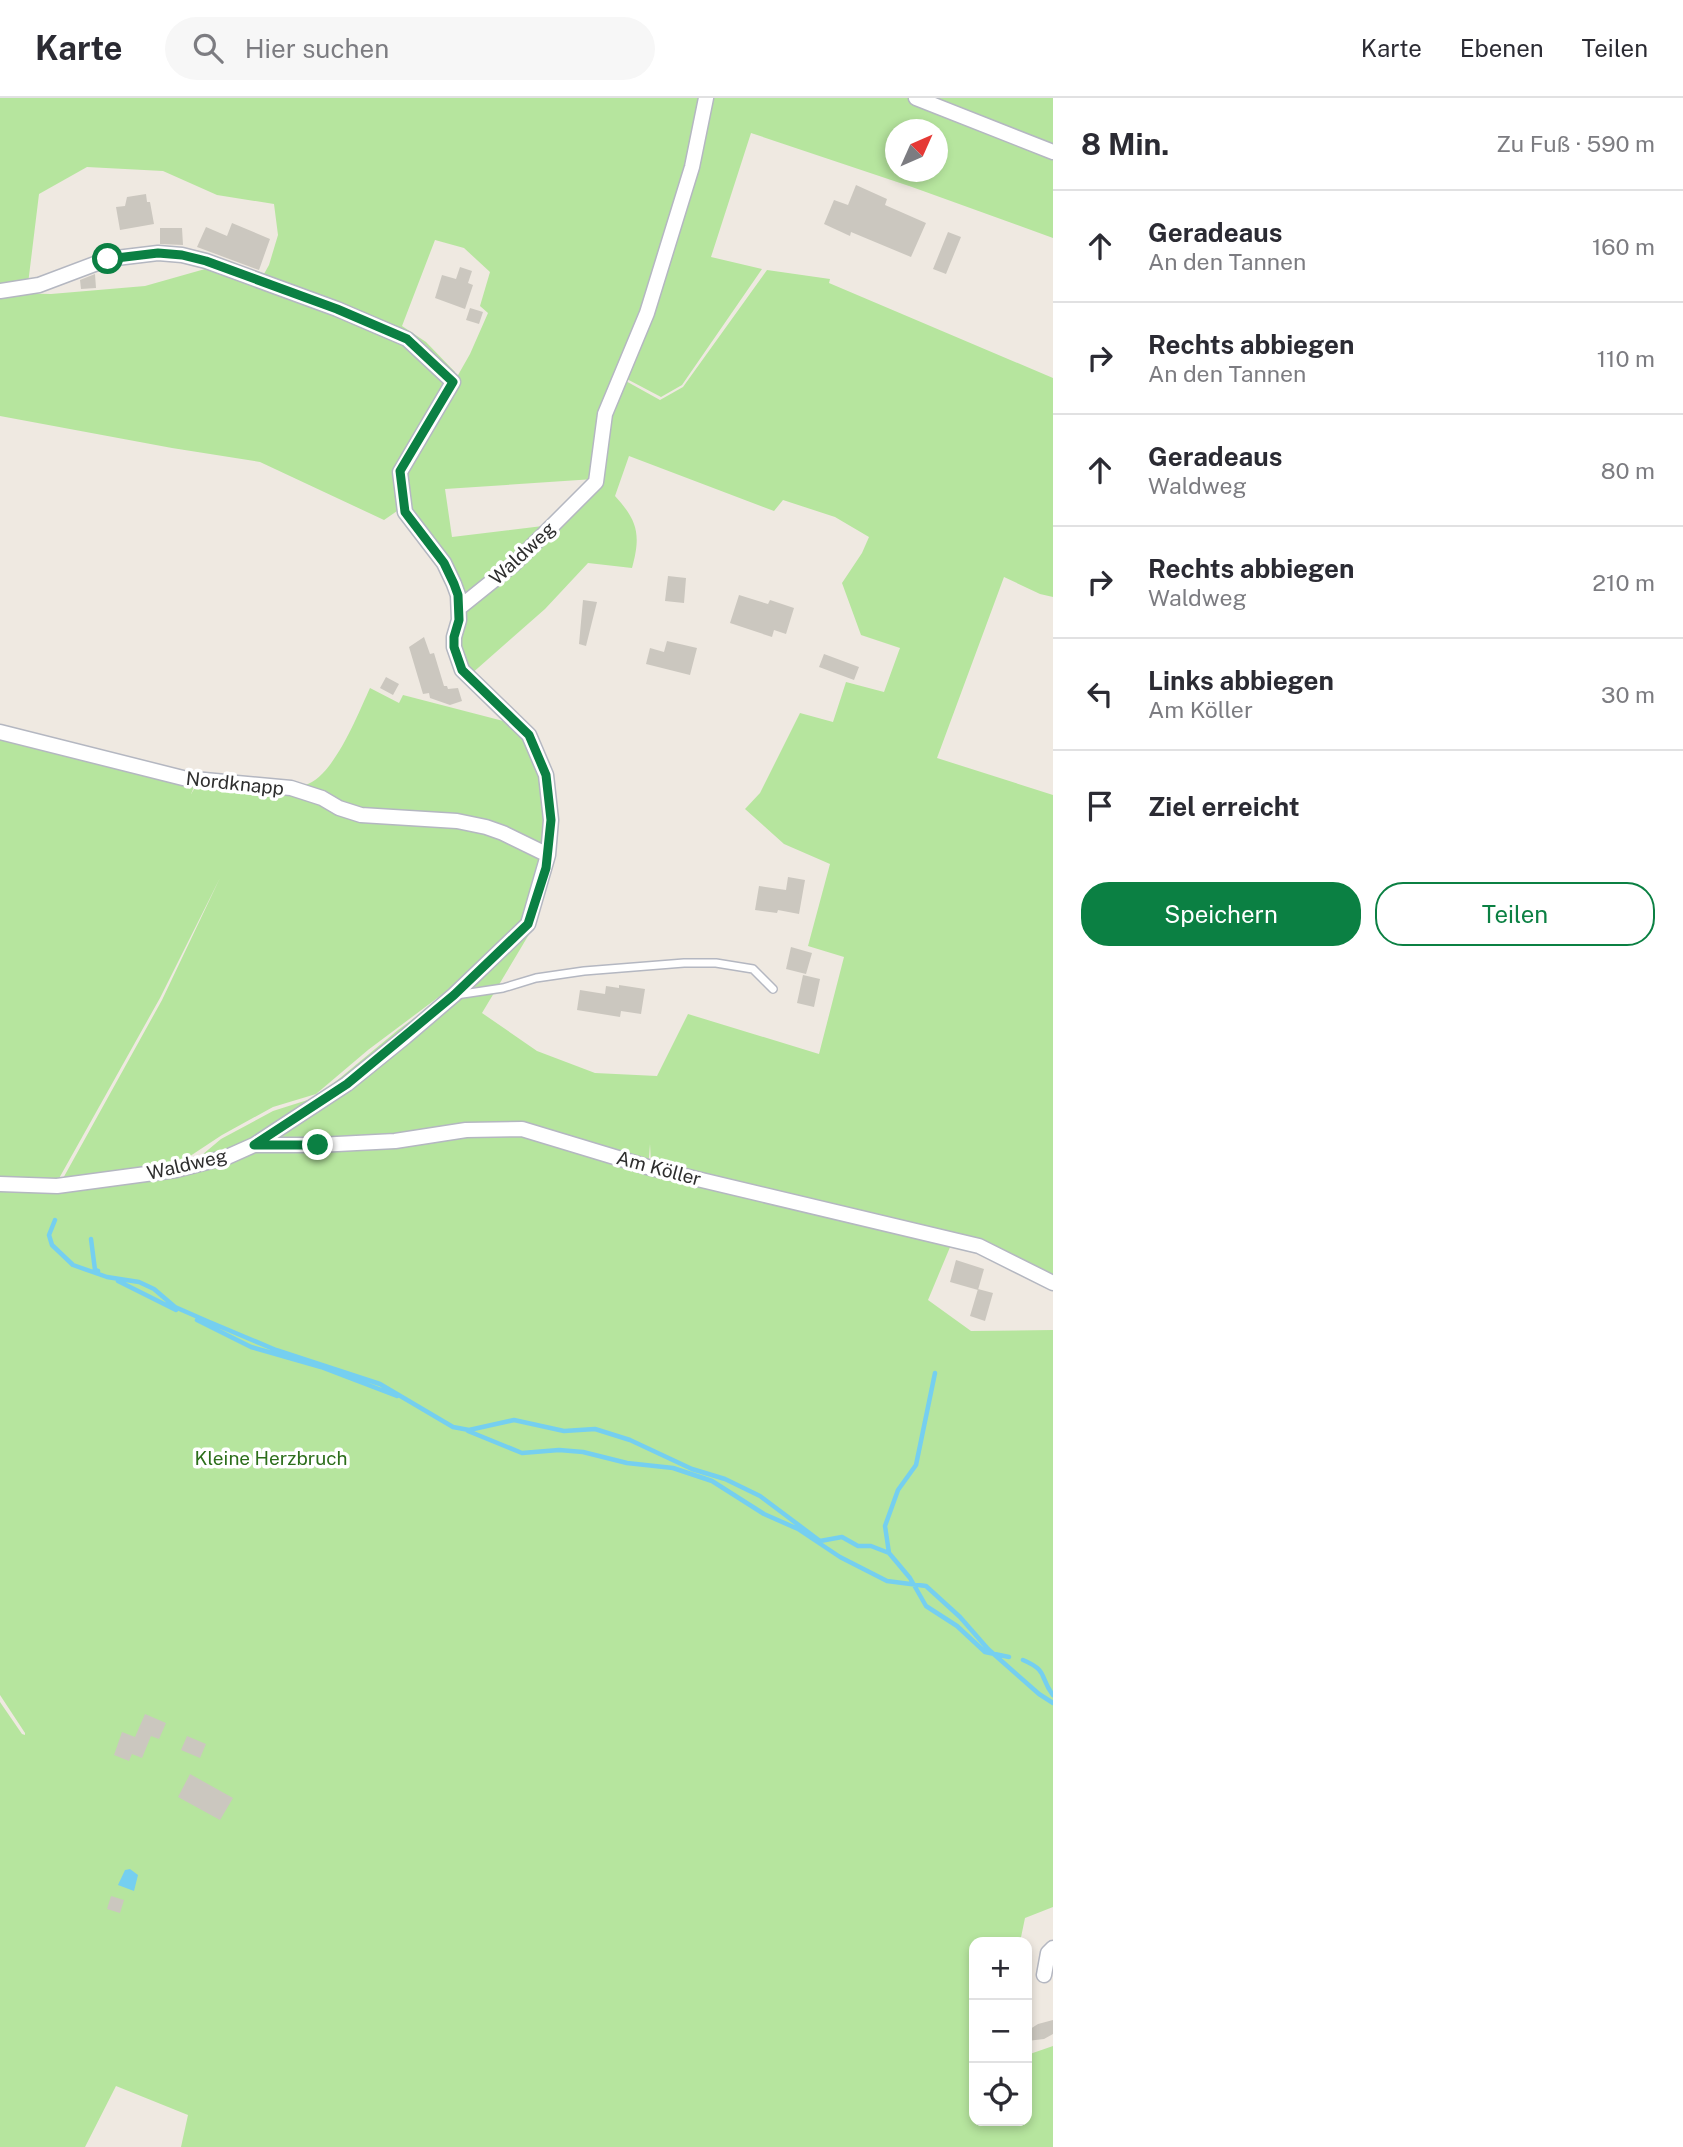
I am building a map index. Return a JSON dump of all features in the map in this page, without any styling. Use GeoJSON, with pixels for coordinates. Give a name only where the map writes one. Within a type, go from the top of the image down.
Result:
{"type":"FeatureCollection","features":[{"type":"Feature","properties":{"kind":"street","name":"Waldweg"},"geometry":{"type":"LineString","coordinates":[[0,1184],[57,1186],[176,1170],[228,1157],[254,1145],[347,1084],[454,995],[528,924],[548,855],[551,820],[546,775],[529,735],[462,670],[454,647],[459,608],[515,563],[596,482],[605,414],[647,313],[692,167],[706,98]]}},
{"type":"Feature","properties":{"kind":"street"},"geometry":{"type":"LineString","coordinates":[[916,98],[1053,152]]}},
{"type":"Feature","properties":{"kind":"street"},"geometry":{"type":"LineString","coordinates":[[0,291],[39,285],[108,259],[158,253],[182,255],[206,261],[337,309],[407,339],[453,382],[400,471],[405,512],[450,574],[458,595],[459,608]]}},
{"type":"Feature","properties":{"kind":"street","name":"Nordknapp"},"geometry":{"type":"LineString","coordinates":[[0,732],[183,778],[291,788],[361,815],[457,821],[486,827],[548,855]]}},
{"type":"Feature","properties":{"kind":"street","name":"Am Köller"},"geometry":{"type":"LineString","coordinates":[[254,1145],[395,1141],[466,1130],[522,1129],[651,1168],[979,1246],[1053,1283]]}},
{"type":"Feature","properties":{"kind":"street"},"geometry":{"type":"LineString","coordinates":[[1044,1975],[1048,1952],[1053,1948]]}},
{"type":"Feature","properties":{"kind":"lane"},"geometry":{"type":"LineString","coordinates":[[454,995],[584,971],[684,962],[726,964],[753,969],[773,989]]}},
{"type":"Feature","properties":{"kind":"green space"},"geometry":{"type":"Polygon","coordinates":[[[0,98],[703,98],[664,248],[616,380],[594,479],[445,489],[452,537],[551,525],[465,598],[409,510],[403,472],[470,354],[488,313],[480,306],[490,272],[464,248],[435,240],[402,326],[426,342],[455,372],[397,471],[400,509],[384,520],[260,462],[0,416],[0,293],[51,294],[145,286],[205,269],[259,283],[269,265],[278,235],[274,204],[217,195],[163,171],[87,167],[39,194],[28,284],[0,288],[0,98]]]}},
{"type":"Feature","properties":{"kind":"green space"},"geometry":{"type":"Polygon","coordinates":[[[711,98],[1053,98],[1053,238],[897,182],[948,182],[948,119],[885,119],[885,178],[751,133],[711,257],[762,269],[682,385],[661,397],[625,378],[711,98]]]}},
{"type":"Feature","properties":{"kind":"green space","name":"Kleine Herzbruch"},"geometry":{"type":"Polygon","coordinates":[[[767,270],[830,279],[829,283],[1053,378],[1053,597],[1040,594],[1004,577],[937,758],[1053,795],[1053,1279],[981,1241],[651,1163],[650,1144],[648,1170],[953,1240],[928,1300],[971,1331],[1053,1330],[1053,1907],[1025,1918],[1021,1937],[969,1937],[969,2126],[1032,2126],[1032,2053],[1053,2046],[1053,2147],[181,2147],[188,2115],[116,2086],[85,2147],[0,2147],[0,1702],[22,1734],[25,1733],[0,1695],[0,1188],[57,1191],[177,1176],[221,1139],[273,1111],[317,1097],[398,1030],[451,991],[448,990],[368,1050],[316,1094],[273,1107],[222,1135],[175,1166],[61,1182],[162,1000],[220,878],[160,998],[57,1182],[0,1181],[0,738],[196,782],[191,794],[198,783],[305,785],[315,780],[325,771],[344,744],[370,688],[399,703],[403,695],[511,723],[524,737],[543,776],[548,822],[534,926],[482,1013],[537,1051],[595,1073],[657,1076],[688,1014],[819,1054],[844,957],[808,946],[830,864],[784,844],[745,809],[760,793],[800,713],[833,722],[846,682],[884,692],[900,648],[861,635],[842,583],[869,537],[835,517],[783,500],[774,511],[629,456],[615,496],[629,513],[636,529],[632,568],[588,563],[545,609],[470,675],[460,647],[461,630],[471,602],[599,483],[610,417],[624,380],[660,400],[683,387],[767,270]]]}},
{"type":"Feature","properties":{"kind":"water"},"geometry":{"type":"Polygon","coordinates":[[[130,1869],[138,1875],[134,1891],[118,1885],[125,1870],[130,1869]]]}},
{"type":"Feature","properties":{"kind":"building"},"geometry":{"type":"Polygon","coordinates":[[[856,185],[887,199],[885,205],[926,223],[911,257],[824,224],[834,200],[848,205],[856,185]]]}},
{"type":"Feature","properties":{"kind":"building"},"geometry":{"type":"Polygon","coordinates":[[[146,194],[154,224],[120,230],[116,207],[125,206],[127,197],[146,194]]]}},
{"type":"Feature","properties":{"kind":"building"},"geometry":{"type":"Polygon","coordinates":[[[232,223],[270,239],[259,270],[197,247],[206,227],[227,236],[232,223]]]}},
{"type":"Feature","properties":{"kind":"building"},"geometry":{"type":"Polygon","coordinates":[[[160,228],[182,228],[183,245],[160,244],[160,228]]]}},
{"type":"Feature","properties":{"kind":"building"},"geometry":{"type":"Polygon","coordinates":[[[948,232],[961,237],[946,274],[933,269],[948,232]]]}},
{"type":"Feature","properties":{"kind":"building"},"geometry":{"type":"Polygon","coordinates":[[[460,267],[472,271],[468,283],[473,285],[465,309],[435,298],[442,275],[456,279],[460,267]]]}},
{"type":"Feature","properties":{"kind":"building"},"geometry":{"type":"Polygon","coordinates":[[[95,274],[96,288],[81,289],[80,280],[95,274]]]}},
{"type":"Feature","properties":{"kind":"building"},"geometry":{"type":"Polygon","coordinates":[[[470,308],[483,312],[479,324],[466,320],[470,308]]]}},
{"type":"Feature","properties":{"kind":"building"},"geometry":{"type":"Polygon","coordinates":[[[668,576],[686,578],[684,603],[665,601],[668,576]]]}},
{"type":"Feature","properties":{"kind":"building"},"geometry":{"type":"Polygon","coordinates":[[[739,595],[768,604],[770,600],[794,608],[786,634],[774,630],[772,637],[730,623],[739,595]]]}},
{"type":"Feature","properties":{"kind":"building"},"geometry":{"type":"Polygon","coordinates":[[[583,600],[597,602],[586,646],[579,644],[583,600]]]}},
{"type":"Feature","properties":{"kind":"building"},"geometry":{"type":"Polygon","coordinates":[[[424,637],[430,654],[434,653],[444,686],[448,689],[458,688],[462,701],[450,705],[430,698],[429,693],[423,694],[409,647],[424,637]]]}},
{"type":"Feature","properties":{"kind":"building"},"geometry":{"type":"Polygon","coordinates":[[[667,641],[697,648],[690,675],[646,664],[650,648],[664,652],[667,641]]]}},
{"type":"Feature","properties":{"kind":"building"},"geometry":{"type":"Polygon","coordinates":[[[824,654],[859,667],[854,680],[819,667],[824,654]]]}},
{"type":"Feature","properties":{"kind":"building"},"geometry":{"type":"Polygon","coordinates":[[[386,677],[399,684],[393,695],[380,688],[386,677]]]}},
{"type":"Feature","properties":{"kind":"building"},"geometry":{"type":"Polygon","coordinates":[[[788,877],[805,880],[799,914],[755,910],[759,886],[786,890],[788,877]]]}},
{"type":"Feature","properties":{"kind":"building"},"geometry":{"type":"Polygon","coordinates":[[[791,947],[812,953],[806,974],[786,969],[791,947]]]}},
{"type":"Feature","properties":{"kind":"building"},"geometry":{"type":"Polygon","coordinates":[[[803,975],[820,979],[814,1007],[797,1003],[803,975]]]}},
{"type":"Feature","properties":{"kind":"building"},"geometry":{"type":"Polygon","coordinates":[[[619,985],[645,989],[641,1014],[621,1011],[620,1017],[577,1010],[580,990],[605,994],[606,986],[619,988],[619,985]]]}},
{"type":"Feature","properties":{"kind":"building"},"geometry":{"type":"Polygon","coordinates":[[[956,1260],[984,1269],[978,1290],[950,1282],[956,1260]]]}},
{"type":"Feature","properties":{"kind":"building"},"geometry":{"type":"Polygon","coordinates":[[[978,1289],[993,1293],[985,1321],[970,1316],[978,1289]]]}},
{"type":"Feature","properties":{"kind":"building"},"geometry":{"type":"Polygon","coordinates":[[[145,1714],[166,1723],[159,1739],[151,1736],[142,1758],[132,1754],[129,1761],[114,1755],[122,1732],[135,1737],[145,1714]]]}},
{"type":"Feature","properties":{"kind":"building"},"geometry":{"type":"Polygon","coordinates":[[[187,1736],[206,1744],[200,1758],[181,1750],[187,1736]]]}},
{"type":"Feature","properties":{"kind":"building"},"geometry":{"type":"Polygon","coordinates":[[[190,1774],[233,1798],[220,1820],[178,1797],[190,1774]]]}},
{"type":"Feature","properties":{"kind":"building"},"geometry":{"type":"Polygon","coordinates":[[[111,1896],[124,1900],[120,1913],[107,1909],[111,1896]]]}},
{"type":"Feature","properties":{"kind":"building"},"geometry":{"type":"Polygon","coordinates":[[[1053,2020],[1053,2034],[1044,2039],[1032,2040],[1032,2028],[1053,2020]]]}},
{"type":"Feature","properties":{"kind":"waterway"},"geometry":{"type":"LineString","coordinates":[[55,1220],[49,1235],[52,1245],[73,1265],[107,1277],[139,1282],[154,1289],[175,1307],[207,1321],[276,1350],[380,1384],[453,1427],[469,1430],[514,1420],[564,1431],[595,1429],[630,1440],[692,1469],[725,1479],[760,1496],[820,1541],[842,1537],[858,1546],[871,1546],[889,1553],[910,1578],[926,1606],[957,1626],[985,1652],[1009,1657]]}},
{"type":"Feature","properties":{"kind":"waterway"},"geometry":{"type":"LineString","coordinates":[[91,1239],[95,1270],[98,1271]]}},
{"type":"Feature","properties":{"kind":"waterway"},"geometry":{"type":"LineString","coordinates":[[118,1281],[176,1310]]}},
{"type":"Feature","properties":{"kind":"waterway"},"geometry":{"type":"LineString","coordinates":[[197,1320],[251,1347],[321,1367],[397,1396]]}},
{"type":"Feature","properties":{"kind":"waterway"},"geometry":{"type":"LineString","coordinates":[[889,1553],[885,1526],[898,1490],[916,1465],[935,1373]]}},
{"type":"Feature","properties":{"kind":"waterway"},"geometry":{"type":"LineString","coordinates":[[468,1431],[522,1453],[559,1450],[583,1452],[627,1463],[673,1468],[712,1481],[764,1514],[798,1529],[840,1557],[887,1581],[926,1586],[960,1617],[988,1649],[1053,1703]]}},
{"type":"Feature","properties":{"kind":"waterway"},"geometry":{"type":"LineString","coordinates":[[1023,1660],[1040,1671],[1053,1695]]}},
{"type":"Feature","properties":{"kind":"route"},"geometry":{"type":"LineString","coordinates":[[108,259],[158,253],[206,261],[337,309],[407,339],[453,382],[400,471],[405,512],[444,563],[458,595],[459,620],[454,647],[462,670],[529,735],[546,775],[551,820],[546,868],[528,924],[454,995],[347,1084],[254,1145],[318,1145]]}}]}
